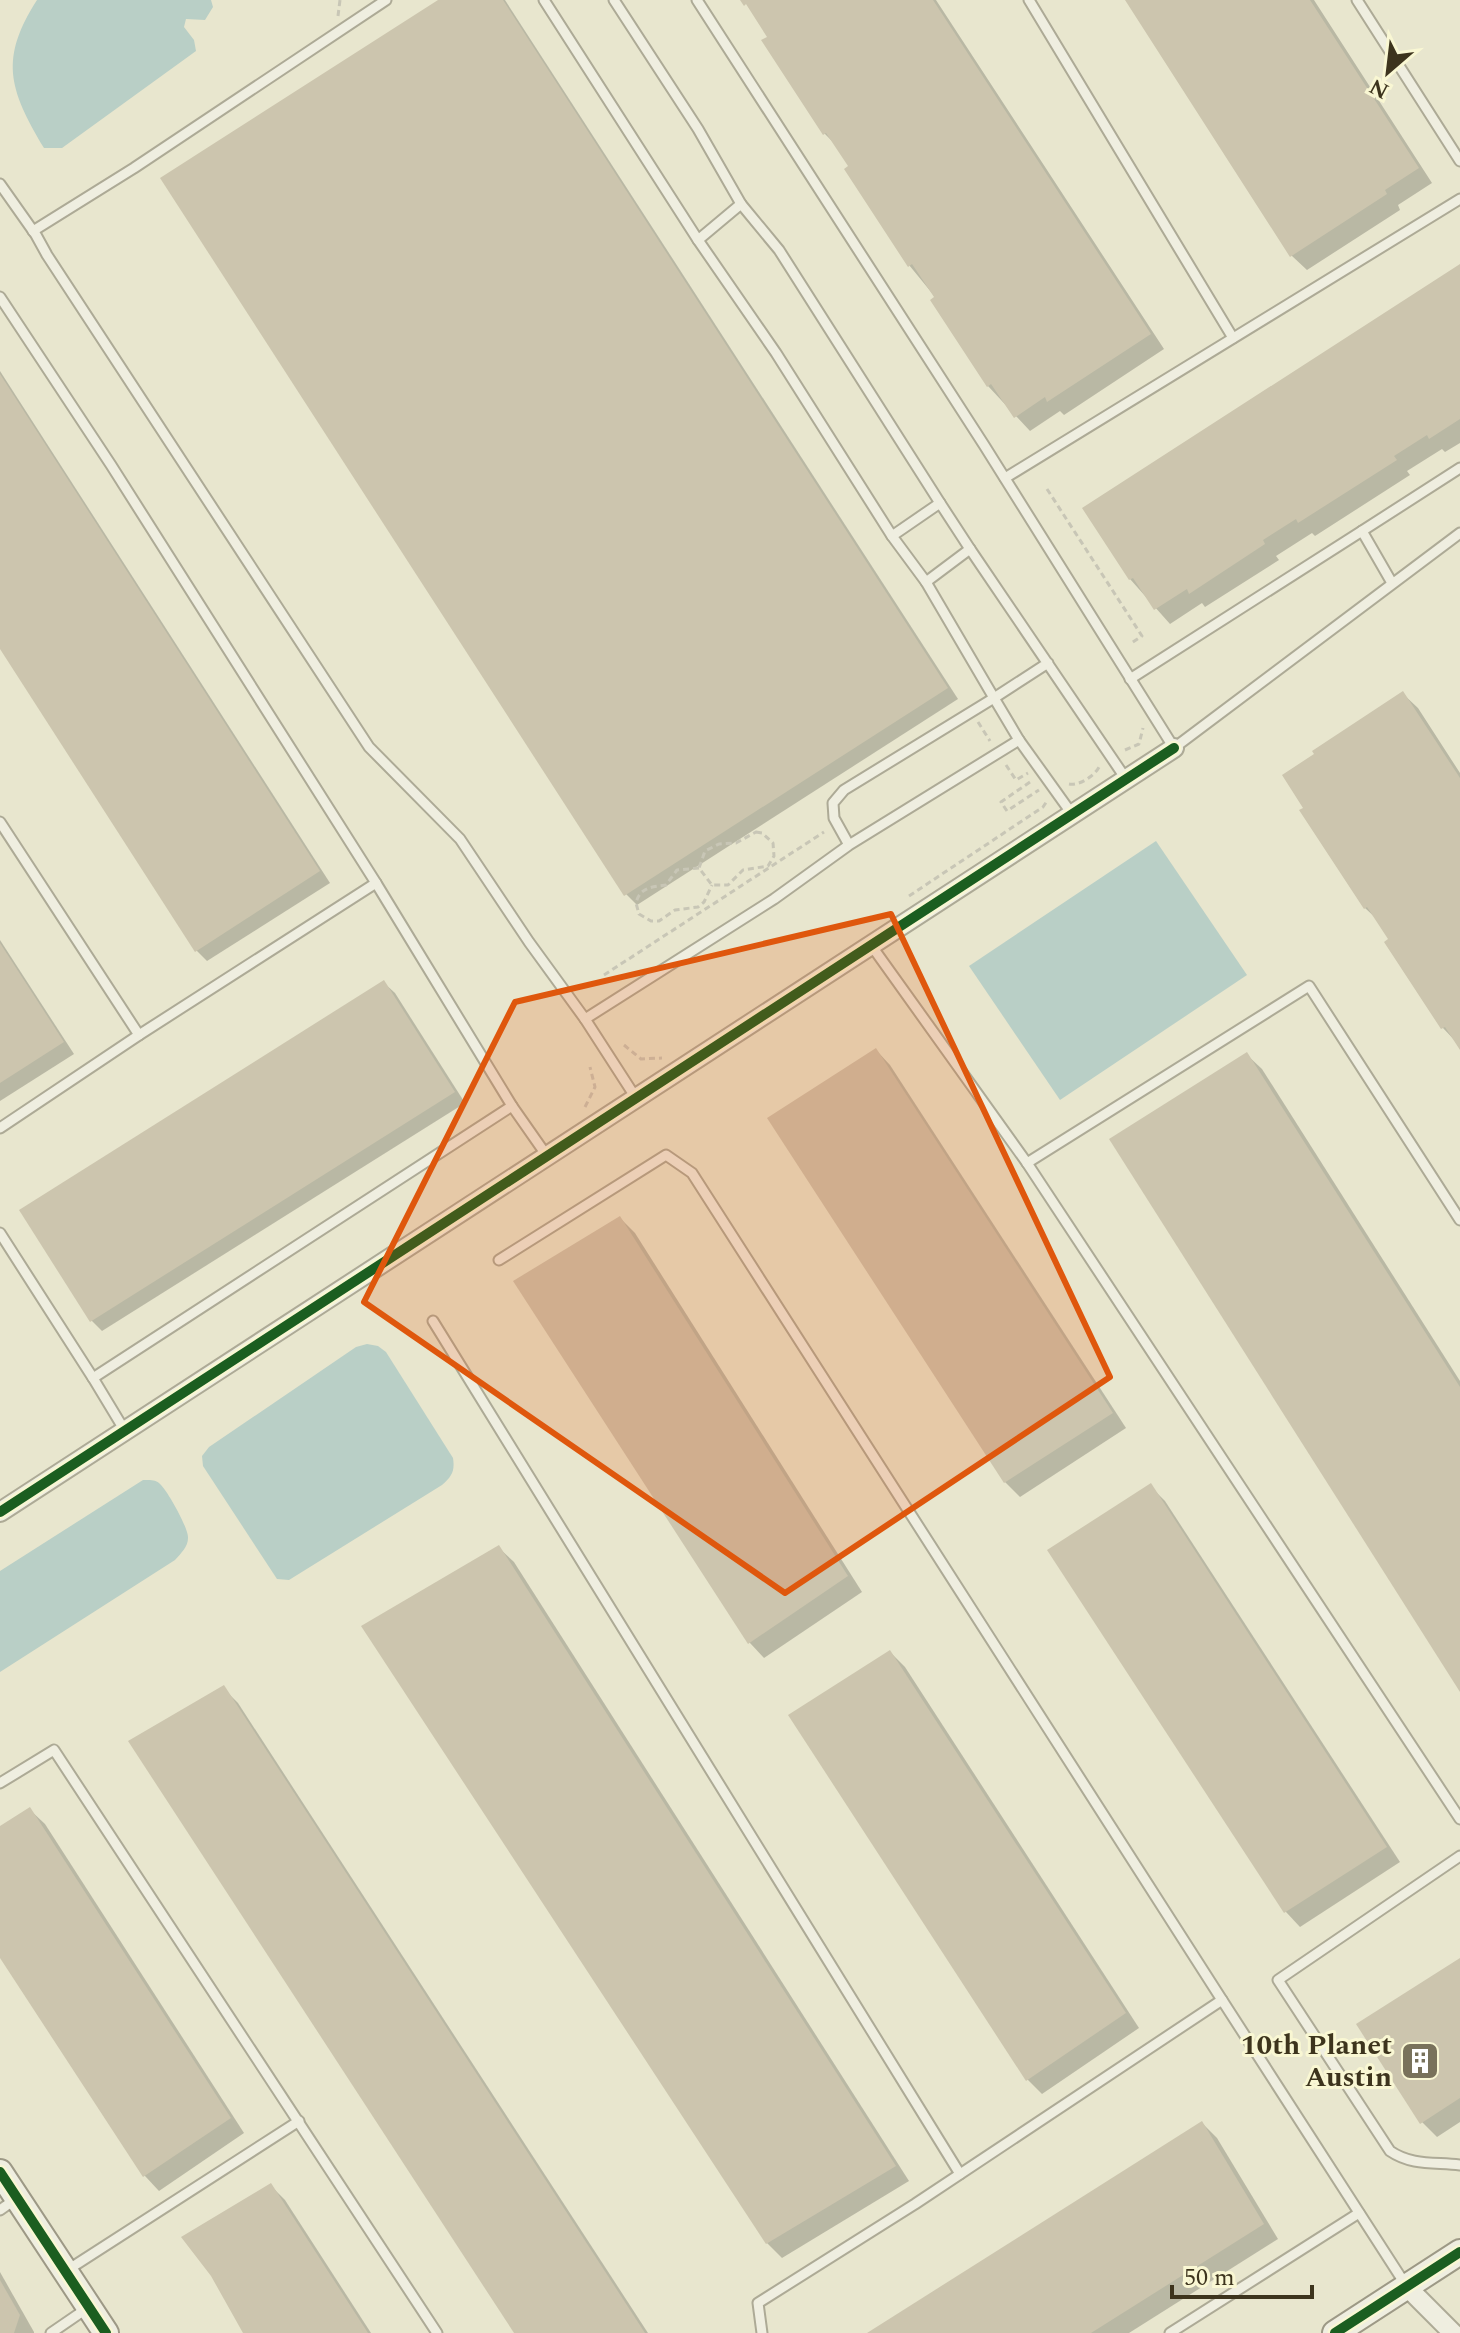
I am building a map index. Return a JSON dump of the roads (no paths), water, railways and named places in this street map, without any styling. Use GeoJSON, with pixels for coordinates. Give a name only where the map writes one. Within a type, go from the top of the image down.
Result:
{"type":"FeatureCollection","features":[{"type":"Feature","properties":{"kind":"street"},"geometry":{"type":"LineString","coordinates":[[0,1512],[1174,748]]}},
{"type":"Feature","properties":{"kind":"street"},"geometry":{"type":"LineString","coordinates":[[0,2172],[9,2204],[65,2272],[106,2333]]}},
{"type":"Feature","properties":{"kind":"street"},"geometry":{"type":"LineString","coordinates":[[1335,2333],[1460,2252]]}},
{"type":"Feature","properties":{"kind":"street"},"geometry":{"type":"LineString","coordinates":[[1407,2287],[1453,2333]]}},
{"type":"Feature","properties":{"kind":"lane"},"geometry":{"type":"LineString","coordinates":[[33,231],[134,168],[386,0]]}},
{"type":"Feature","properties":{"kind":"lane"},"geometry":{"type":"LineString","coordinates":[[544,0],[892,536],[926,582],[1019,740],[1072,814]]}},
{"type":"Feature","properties":{"kind":"lane"},"geometry":{"type":"LineString","coordinates":[[614,0],[698,129],[741,204],[779,250],[970,549],[1126,779]]}},
{"type":"Feature","properties":{"kind":"lane"},"geometry":{"type":"LineString","coordinates":[[697,0],[1005,478],[1174,748],[1460,533]]}},
{"type":"Feature","properties":{"kind":"lane"},"geometry":{"type":"LineString","coordinates":[[1029,0],[1233,338]]}},
{"type":"Feature","properties":{"kind":"lane"},"geometry":{"type":"LineString","coordinates":[[1357,0],[1460,161]]}},
{"type":"Feature","properties":{"kind":"lane"},"geometry":{"type":"LineString","coordinates":[[0,184],[369,747],[460,839],[636,1098]]}},
{"type":"Feature","properties":{"kind":"lane"},"geometry":{"type":"LineString","coordinates":[[1005,478],[1460,199]]}},
{"type":"Feature","properties":{"kind":"lane"},"geometry":{"type":"LineString","coordinates":[[698,240],[741,204]]}},
{"type":"Feature","properties":{"kind":"lane"},"geometry":{"type":"LineString","coordinates":[[0,297],[111,465],[376,883],[512,1106],[547,1156]]}},
{"type":"Feature","properties":{"kind":"lane"},"geometry":{"type":"LineString","coordinates":[[1130,679],[1460,468]]}},
{"type":"Feature","properties":{"kind":"lane"},"geometry":{"type":"LineString","coordinates":[[892,536],[940,503]]}},
{"type":"Feature","properties":{"kind":"lane"},"geometry":{"type":"LineString","coordinates":[[1362,531],[1392,583]]}},
{"type":"Feature","properties":{"kind":"lane"},"geometry":{"type":"LineString","coordinates":[[926,582],[970,549]]}},
{"type":"Feature","properties":{"kind":"lane"},"geometry":{"type":"LineString","coordinates":[[849,845],[834,818],[833,803],[844,790],[1048,663]]}},
{"type":"Feature","properties":{"kind":"lane"},"geometry":{"type":"LineString","coordinates":[[585,1019],[774,899],[849,845],[1019,740]]}},
{"type":"Feature","properties":{"kind":"lane"},"geometry":{"type":"LineString","coordinates":[[0,822],[139,1035]]}},
{"type":"Feature","properties":{"kind":"lane"},"geometry":{"type":"LineString","coordinates":[[0,1128],[376,883]]}},
{"type":"Feature","properties":{"kind":"lane"},"geometry":{"type":"LineString","coordinates":[[871,945],[1027,1163],[1460,1819]]}},
{"type":"Feature","properties":{"kind":"lane"},"geometry":{"type":"LineString","coordinates":[[1027,1163],[1309,986],[1460,1220]]}},
{"type":"Feature","properties":{"kind":"lane"},"geometry":{"type":"LineString","coordinates":[[93,1378],[512,1106]]}},
{"type":"Feature","properties":{"kind":"lane"},"geometry":{"type":"LineString","coordinates":[[499,1260],[666,1155],[692,1173],[1407,2287]]}},
{"type":"Feature","properties":{"kind":"lane"},"geometry":{"type":"LineString","coordinates":[[0,1233],[125,1431]]}},
{"type":"Feature","properties":{"kind":"lane"},"geometry":{"type":"LineString","coordinates":[[433,1321],[960,2174]]}},
{"type":"Feature","properties":{"kind":"lane"},"geometry":{"type":"LineString","coordinates":[[0,1783],[54,1750],[437,2333]]}},
{"type":"Feature","properties":{"kind":"lane"},"geometry":{"type":"LineString","coordinates":[[1460,1856],[1278,1980],[1390,2151],[1401,2159],[1420,2164],[1460,2165]]}},
{"type":"Feature","properties":{"kind":"lane"},"geometry":{"type":"LineString","coordinates":[[762,2333],[758,2303],[960,2174],[1222,2000]]}},
{"type":"Feature","properties":{"kind":"lane"},"geometry":{"type":"LineString","coordinates":[[65,2272],[299,2121]]}},
{"type":"Feature","properties":{"kind":"lane"},"geometry":{"type":"LineString","coordinates":[[1170,2333],[1359,2213]]}},
{"type":"Feature","properties":{"kind":"lane"},"geometry":{"type":"LineString","coordinates":[[51,2333],[89,2307]]}},
{"type":"Feature","properties":{"kind":"place","name":"10th Planet Austin"},"geometry":{"type":"Point","coordinates":[1420,2061]}}]}
